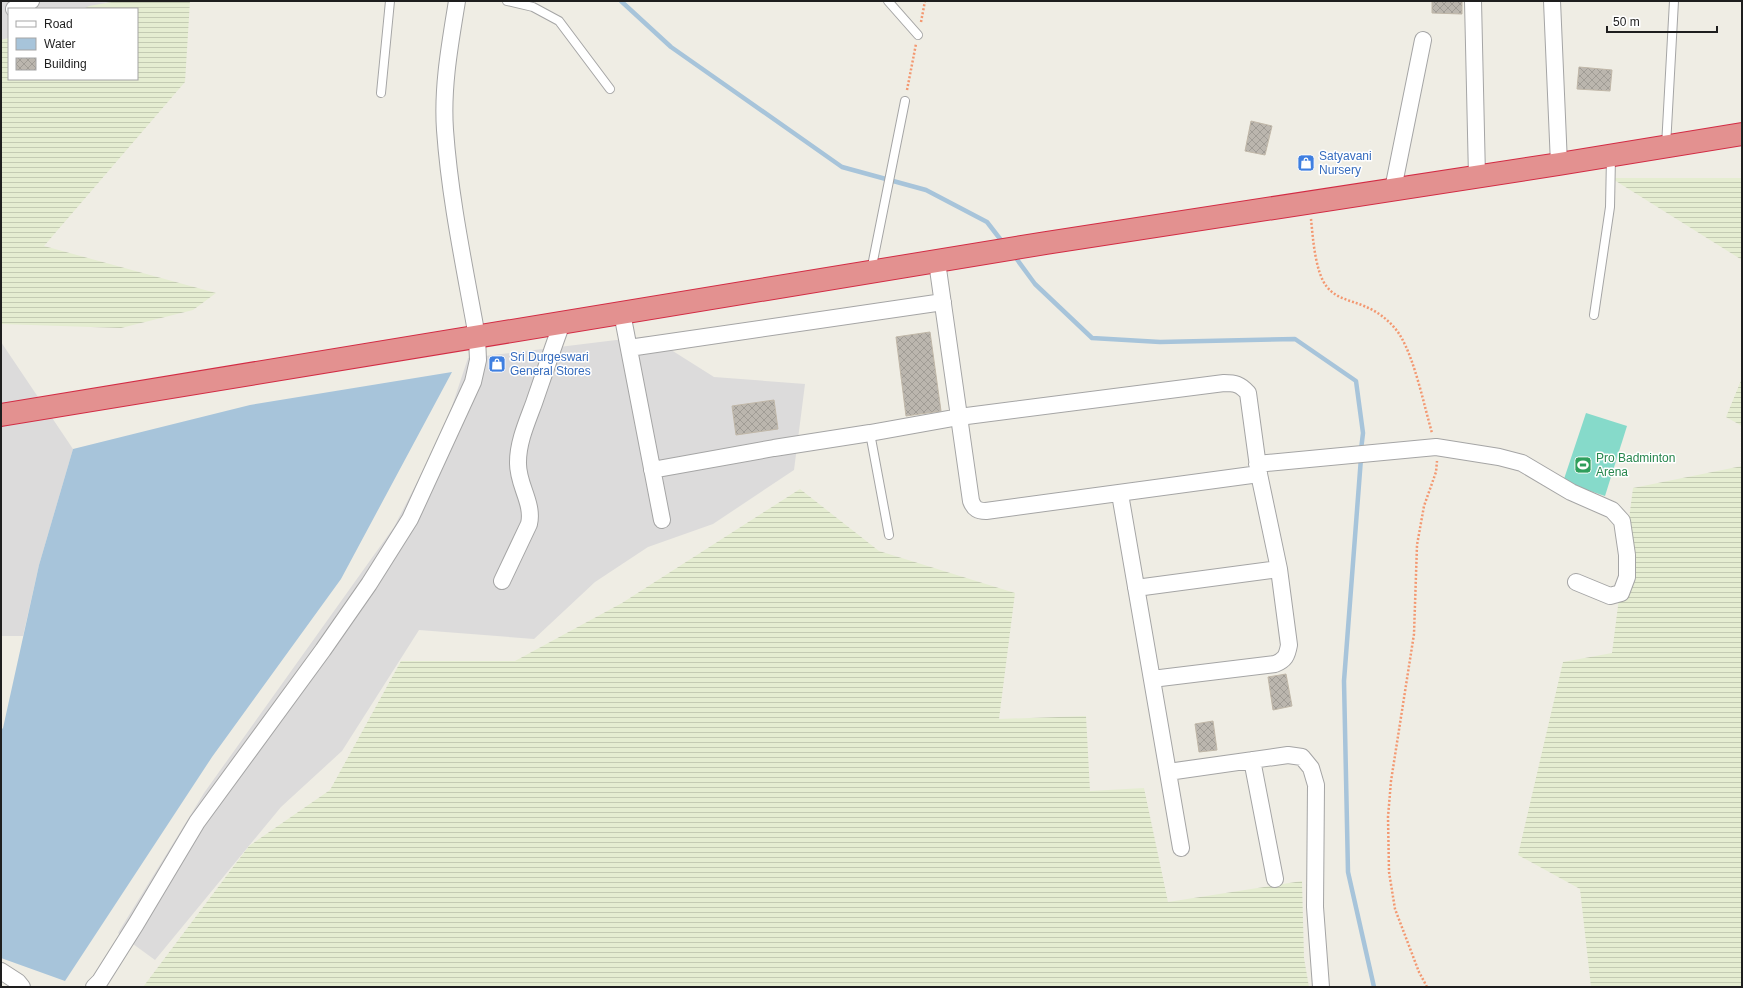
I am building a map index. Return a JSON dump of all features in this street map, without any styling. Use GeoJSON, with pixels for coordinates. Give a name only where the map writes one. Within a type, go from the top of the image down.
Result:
{"type":"FeatureCollection","features":[{"type":"Feature","properties":{"kind":"highway"},"geometry":{"type":"LineString","coordinates":[[1,415],[1046,243],[1611,156],[1742,134]]}},
{"type":"Feature","properties":{"kind":"street"},"geometry":{"type":"LineString","coordinates":[[16,8],[31,1]]}},
{"type":"Feature","properties":{"kind":"street"},"geometry":{"type":"LineString","coordinates":[[94,987],[100,981],[136,924],[197,822],[323,650],[369,584],[410,519],[473,382],[478,360],[477,337],[451,188],[445,129],[446,63],[457,1]]}},
{"type":"Feature","properties":{"kind":"street"},"geometry":{"type":"LineString","coordinates":[[1473,1],[1476,177]]}},
{"type":"Feature","properties":{"kind":"street"},"geometry":{"type":"LineString","coordinates":[[1552,1],[1559,164]]}},
{"type":"Feature","properties":{"kind":"street"},"geometry":{"type":"LineString","coordinates":[[1393,189],[1424,40]]}},
{"type":"Feature","properties":{"kind":"street"},"geometry":{"type":"LineString","coordinates":[[937,262],[971,501],[974,508],[980,511],[1120,494],[1258,469],[1436,447],[1499,457],[1522,463],[1571,492],[1612,510],[1622,521],[1627,555],[1627,577],[1621,593],[1610,596],[1576,582]]}},
{"type":"Feature","properties":{"kind":"street"},"geometry":{"type":"LineString","coordinates":[[629,348],[943,302]]}},
{"type":"Feature","properties":{"kind":"street"},"geometry":{"type":"LineString","coordinates":[[622,313],[662,520]]}},
{"type":"Feature","properties":{"kind":"street"},"geometry":{"type":"LineString","coordinates":[[502,581],[531,517],[530,508],[518,475],[518,461],[524,432],[562,323]]}},
{"type":"Feature","properties":{"kind":"street"},"geometry":{"type":"LineString","coordinates":[[652,470],[774,448],[870,433],[959,416],[1233,383],[1242,386],[1248,393],[1258,469],[1279,569],[1289,645],[1287,655],[1282,662],[1275,664],[1152,679]]}},
{"type":"Feature","properties":{"kind":"street"},"geometry":{"type":"LineString","coordinates":[[1120,494],[1181,848]]}},
{"type":"Feature","properties":{"kind":"street"},"geometry":{"type":"LineString","coordinates":[[1136,588],[1279,569]]}},
{"type":"Feature","properties":{"kind":"street"},"geometry":{"type":"LineString","coordinates":[[1168,772],[1288,755],[1302,757],[1311,768],[1316,785],[1315,907],[1321,987]]}},
{"type":"Feature","properties":{"kind":"street"},"geometry":{"type":"LineString","coordinates":[[1252,760],[1275,879]]}},
{"type":"Feature","properties":{"kind":"street"},"geometry":{"type":"LineString","coordinates":[[1,971],[18,982],[22,987]]}},
{"type":"Feature","properties":{"kind":"lane"},"geometry":{"type":"LineString","coordinates":[[381,93],[390,1]]}},
{"type":"Feature","properties":{"kind":"lane"},"geometry":{"type":"LineString","coordinates":[[507,1],[533,7],[549,14],[559,21],[610,89]]}},
{"type":"Feature","properties":{"kind":"lane"},"geometry":{"type":"LineString","coordinates":[[888,1],[918,36]]}},
{"type":"Feature","properties":{"kind":"lane"},"geometry":{"type":"LineString","coordinates":[[1666,146],[1674,1]]}},
{"type":"Feature","properties":{"kind":"lane"},"geometry":{"type":"LineString","coordinates":[[871,272],[905,101]]}},
{"type":"Feature","properties":{"kind":"lane"},"geometry":{"type":"LineString","coordinates":[[1594,315],[1610,207],[1611,156]]}},
{"type":"Feature","properties":{"kind":"lane"},"geometry":{"type":"LineString","coordinates":[[870,433],[889,535]]}},
{"type":"Feature","properties":{"kind":"path"},"geometry":{"type":"LineString","coordinates":[[905,101],[925,1]]}},
{"type":"Feature","properties":{"kind":"path"},"geometry":{"type":"LineString","coordinates":[[1309,203],[1317,263],[1326,286],[1337,296],[1347,301],[1364,306],[1383,316],[1401,336],[1410,358],[1436,447],[1436,472],[1424,506],[1418,544],[1414,634],[1391,781],[1388,817],[1389,872],[1395,909],[1419,972],[1427,987]]}},
{"type":"Feature","properties":{"kind":"shaded area"},"geometry":{"type":"Polygon","coordinates":[[[1,1],[117,1],[87,8],[8,8],[8,38],[1,40],[1,1]]]}},
{"type":"Feature","properties":{"kind":"shaded area"},"geometry":{"type":"Polygon","coordinates":[[[649,336],[714,377],[805,384],[794,470],[713,524],[648,547],[595,582],[534,639],[419,630],[342,751],[281,807],[155,960],[118,933],[204,793],[394,527],[444,430],[468,358],[649,336]]]}},
{"type":"Feature","properties":{"kind":"shaded area"},"geometry":{"type":"Polygon","coordinates":[[[1,342],[73,449],[39,565],[23,636],[1,636],[1,342]]]}},
{"type":"Feature","properties":{"kind":"shaded area"},"geometry":{"type":"Polygon","coordinates":[[[1586,413],[1627,426],[1605,496],[1563,482],[1586,413]]]}},
{"type":"Feature","properties":{"kind":"green space"},"geometry":{"type":"Polygon","coordinates":[[[117,1],[190,1],[185,82],[44,246],[216,293],[193,310],[121,328],[1,324],[1,40],[8,38],[8,80],[138,80],[138,8],[85,8],[117,1]]]}},
{"type":"Feature","properties":{"kind":"green space"},"geometry":{"type":"Polygon","coordinates":[[[1611,178],[1742,178],[1742,260],[1611,178]]]}},
{"type":"Feature","properties":{"kind":"green space"},"geometry":{"type":"Polygon","coordinates":[[[1742,378],[1742,426],[1726,417],[1742,378]]]}},
{"type":"Feature","properties":{"kind":"green space"},"geometry":{"type":"Polygon","coordinates":[[[1742,466],[1742,987],[1591,987],[1580,889],[1518,855],[1563,662],[1612,653],[1633,488],[1742,466]]]}},
{"type":"Feature","properties":{"kind":"green space"},"geometry":{"type":"Polygon","coordinates":[[[800,489],[879,551],[1015,593],[999,719],[1086,716],[1090,791],[1144,788],[1168,902],[1302,881],[1304,958],[1309,987],[143,987],[249,846],[330,790],[401,661],[515,661],[622,603],[800,489]]]}},
{"type":"Feature","properties":{"kind":"water"},"geometry":{"type":"Polygon","coordinates":[[[452,372],[341,579],[212,757],[65,981],[1,958],[1,730],[3,728],[39,565],[73,449],[250,405],[452,372]]]}},
{"type":"Feature","properties":{"kind":"building"},"geometry":{"type":"Polygon","coordinates":[[[1432,1],[1462,1],[1462,14],[1432,13],[1432,1]]]}},
{"type":"Feature","properties":{"kind":"building"},"geometry":{"type":"Polygon","coordinates":[[[1579,67],[1612,70],[1610,91],[1577,89],[1579,67]]]}},
{"type":"Feature","properties":{"kind":"building"},"geometry":{"type":"Polygon","coordinates":[[[1251,121],[1272,126],[1265,155],[1245,151],[1251,121]]]}},
{"type":"Feature","properties":{"kind":"building"},"geometry":{"type":"Polygon","coordinates":[[[930,332],[941,411],[906,416],[896,337],[930,332]]]}},
{"type":"Feature","properties":{"kind":"building"},"geometry":{"type":"Polygon","coordinates":[[[774,400],[778,429],[736,435],[732,406],[774,400]]]}},
{"type":"Feature","properties":{"kind":"building"},"geometry":{"type":"Polygon","coordinates":[[[1286,674],[1292,706],[1273,710],[1268,677],[1286,674]]]}},
{"type":"Feature","properties":{"kind":"building"},"geometry":{"type":"Polygon","coordinates":[[[1213,721],[1217,750],[1199,752],[1195,724],[1213,721]]]}},
{"type":"Feature","properties":{"kind":"waterway"},"geometry":{"type":"LineString","coordinates":[[621,1],[671,47],[842,167],[926,190],[987,222],[1004,244]]}},
{"type":"Feature","properties":{"kind":"waterway"},"geometry":{"type":"LineString","coordinates":[[1013,254],[1035,284],[1092,338],[1160,342],[1295,339],[1356,381],[1363,433],[1361,450]]}},
{"type":"Feature","properties":{"kind":"waterway"},"geometry":{"type":"LineString","coordinates":[[1361,458],[1344,681],[1348,872],[1374,987]]}},
{"type":"Feature","properties":{"kind":"place","name":"Satyavani Nursery"},"geometry":{"type":"Point","coordinates":[1306,163]}},
{"type":"Feature","properties":{"kind":"place","name":"Sri Durgeswari General Stores"},"geometry":{"type":"Point","coordinates":[497,364]}},
{"type":"Feature","properties":{"kind":"place","name":"Pro Badminton Arena"},"geometry":{"type":"Point","coordinates":[1583,465]}}]}
